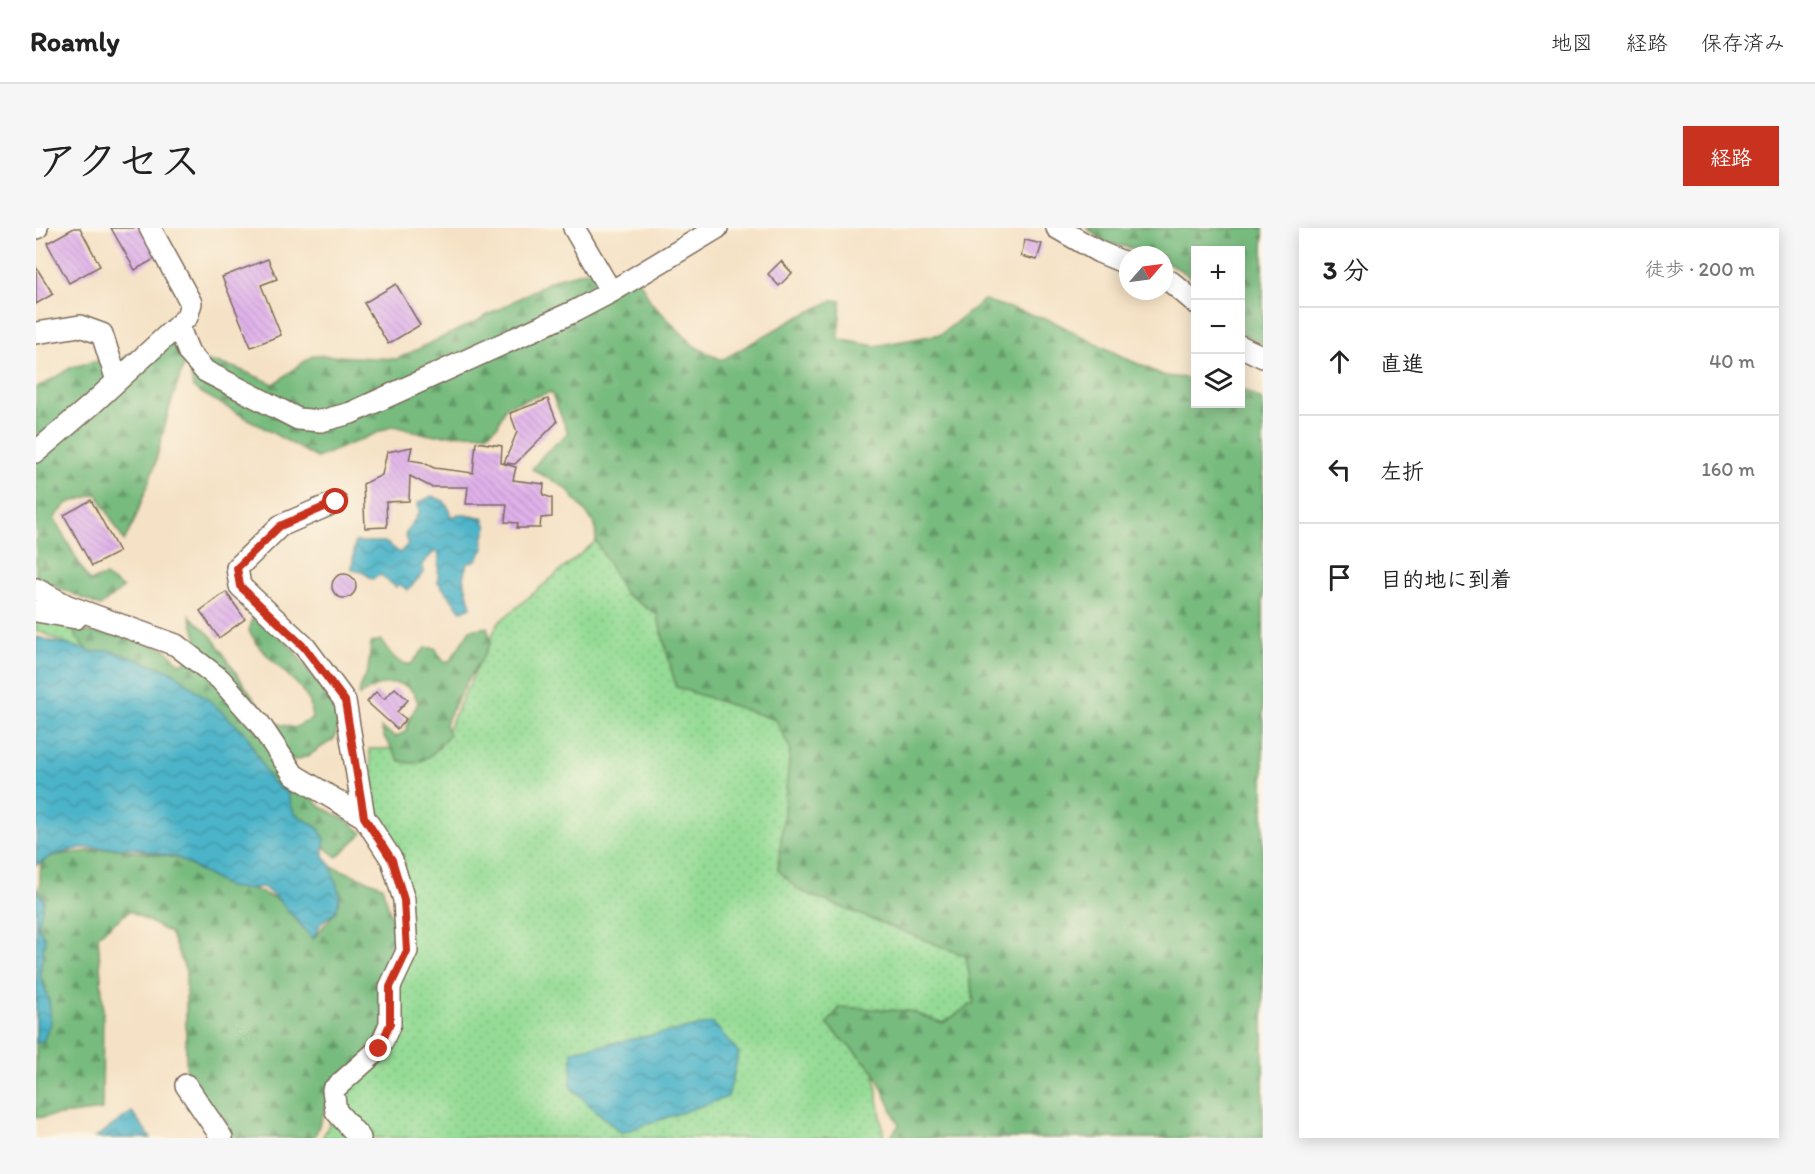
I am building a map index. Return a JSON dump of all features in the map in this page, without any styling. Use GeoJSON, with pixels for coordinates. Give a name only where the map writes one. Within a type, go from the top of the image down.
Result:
{"type":"FeatureCollection","features":[{"type":"Feature","properties":{"kind":"street"},"geometry":{"type":"LineString","coordinates":[[36,452],[187,317],[191,303],[150,228]]}},
{"type":"Feature","properties":{"kind":"street"},"geometry":{"type":"LineString","coordinates":[[574,228],[611,292]]}},
{"type":"Feature","properties":{"kind":"street"},"geometry":{"type":"LineString","coordinates":[[178,325],[189,353],[205,371],[298,418],[321,421],[351,413],[575,311],[717,228]]}},
{"type":"Feature","properties":{"kind":"street"},"geometry":{"type":"LineString","coordinates":[[1057,228],[1099,252],[1119,260]]}},
{"type":"Feature","properties":{"kind":"street"},"geometry":{"type":"LineString","coordinates":[[1173,283],[1193,300]]}},
{"type":"Feature","properties":{"kind":"street"},"geometry":{"type":"LineString","coordinates":[[36,333],[80,326],[102,334],[117,381]]}},
{"type":"Feature","properties":{"kind":"street"},"geometry":{"type":"LineString","coordinates":[[1245,348],[1263,357]]}},
{"type":"Feature","properties":{"kind":"street"},"geometry":{"type":"LineString","coordinates":[[336,502],[280,526],[237,568],[240,586],[304,647],[345,701],[364,817],[392,860],[404,900],[407,951],[390,987],[390,1024],[379,1049],[333,1090],[336,1111],[360,1138]]}},
{"type":"Feature","properties":{"kind":"street"},"geometry":{"type":"LineString","coordinates":[[36,589],[68,606],[176,645],[220,679],[259,723],[294,775],[364,817]]}},
{"type":"Feature","properties":{"kind":"street"},"geometry":{"type":"LineString","coordinates":[[36,611],[133,630]]}},
{"type":"Feature","properties":{"kind":"street"},"geometry":{"type":"LineString","coordinates":[[186,1085],[222,1138]]}},
{"type":"Feature","properties":{"kind":"green space"},"geometry":{"type":"Polygon","coordinates":[[[1087,228],[1263,228],[1263,344],[1245,335],[1245,246],[1191,246],[1191,277],[1173,266],[1173,246],[1122,246],[1105,242],[1087,228]]]}},
{"type":"Feature","properties":{"kind":"green space"},"geometry":{"type":"Polygon","coordinates":[[[597,268],[637,276],[651,302],[694,346],[722,360],[833,300],[841,301],[838,339],[875,346],[941,334],[984,300],[1052,321],[1165,376],[1191,379],[1191,408],[1245,408],[1245,391],[1263,401],[1263,1138],[890,1138],[899,1125],[874,1071],[827,1024],[840,1007],[909,1011],[943,1023],[974,1003],[966,956],[800,891],[778,870],[790,749],[776,720],[676,687],[657,614],[625,594],[596,541],[595,524],[566,488],[532,469],[545,453],[568,433],[551,392],[506,406],[498,425],[488,434],[430,435],[393,426],[317,458],[193,388],[190,370],[209,361],[236,368],[274,384],[313,355],[397,359],[477,321],[555,279],[597,268]]]}},
{"type":"Feature","properties":{"kind":"green space"},"geometry":{"type":"Polygon","coordinates":[[[178,325],[186,359],[169,409],[154,468],[134,522],[124,541],[97,494],[68,503],[54,518],[89,581],[105,576],[123,588],[100,606],[40,579],[36,575],[36,387],[72,367],[102,360],[111,366],[178,325]]]}},
{"type":"Feature","properties":{"kind":"green space"},"geometry":{"type":"Polygon","coordinates":[[[596,541],[625,594],[657,614],[676,687],[776,720],[791,749],[778,870],[801,891],[966,956],[974,1003],[943,1023],[909,1011],[827,1024],[874,1071],[884,1138],[322,1138],[347,1091],[396,974],[395,869],[376,807],[369,749],[439,748],[498,623],[596,541]]]}},
{"type":"Feature","properties":{"kind":"green space"},"geometry":{"type":"Polygon","coordinates":[[[36,592],[75,608],[77,630],[90,655],[41,632],[36,632],[36,592]]]}},
{"type":"Feature","properties":{"kind":"green space"},"geometry":{"type":"Polygon","coordinates":[[[253,615],[273,628],[295,652],[341,717],[334,739],[308,756],[280,765],[321,807],[348,821],[363,833],[337,857],[90,655],[74,633],[77,630],[126,637],[165,649],[180,664],[201,654],[190,616],[212,637],[251,695],[275,723],[294,728],[312,719],[310,702],[299,686],[260,648],[249,631],[253,615]]]}},
{"type":"Feature","properties":{"kind":"green space"},"geometry":{"type":"Polygon","coordinates":[[[487,627],[491,642],[445,724],[449,735],[425,759],[413,763],[400,761],[384,737],[381,728],[396,737],[406,731],[418,703],[408,688],[393,683],[375,687],[359,696],[361,683],[368,670],[371,643],[381,640],[393,656],[406,664],[411,664],[425,648],[435,648],[443,661],[450,661],[470,630],[487,627]]]}},
{"type":"Feature","properties":{"kind":"green space"},"geometry":{"type":"Polygon","coordinates":[[[112,848],[178,858],[279,900],[313,939],[336,911],[331,866],[382,886],[404,957],[384,1038],[333,1090],[314,1138],[235,1138],[186,1085],[186,971],[170,933],[130,911],[98,935],[103,1007],[102,1110],[36,1118],[36,958],[41,857],[112,848]]]}},
{"type":"Feature","properties":{"kind":"water"},"geometry":{"type":"Polygon","coordinates":[[[432,496],[444,501],[450,515],[483,518],[487,527],[483,540],[484,549],[476,560],[467,564],[463,577],[471,607],[461,611],[438,582],[439,554],[435,551],[422,564],[424,572],[408,590],[399,584],[396,587],[381,575],[372,579],[363,572],[352,570],[355,542],[385,542],[400,553],[408,544],[405,535],[419,513],[418,503],[432,496]]]}},
{"type":"Feature","properties":{"kind":"water"},"geometry":{"type":"Polygon","coordinates":[[[36,637],[96,652],[109,650],[173,672],[246,734],[271,781],[287,793],[294,813],[318,828],[325,839],[323,854],[331,866],[340,896],[336,911],[321,923],[313,939],[279,900],[263,887],[244,889],[228,887],[178,858],[131,848],[81,848],[52,856],[36,865],[36,637]]]}},
{"type":"Feature","properties":{"kind":"water"},"geometry":{"type":"Polygon","coordinates":[[[36,888],[44,901],[38,927],[45,938],[40,974],[49,1001],[51,1023],[43,1041],[36,1043],[36,888]]]}},
{"type":"Feature","properties":{"kind":"water"},"geometry":{"type":"Polygon","coordinates":[[[713,1023],[739,1053],[728,1097],[621,1133],[571,1088],[572,1051],[713,1023]]]}},
{"type":"Feature","properties":{"kind":"water"},"geometry":{"type":"Polygon","coordinates":[[[132,1112],[151,1138],[95,1138],[132,1112]]]}},
{"type":"Feature","properties":{"kind":"building"},"geometry":{"type":"Polygon","coordinates":[[[74,228],[80,228],[100,266],[69,283],[47,243],[74,228]]]}},
{"type":"Feature","properties":{"kind":"building"},"geometry":{"type":"Polygon","coordinates":[[[111,228],[142,228],[158,257],[135,270],[111,228]]]}},
{"type":"Feature","properties":{"kind":"building"},"geometry":{"type":"Polygon","coordinates":[[[1025,240],[1042,244],[1037,260],[1021,256],[1025,240]]]}},
{"type":"Feature","properties":{"kind":"building"},"geometry":{"type":"Polygon","coordinates":[[[268,259],[277,279],[261,285],[281,335],[251,347],[222,277],[268,259]]]}},
{"type":"Feature","properties":{"kind":"building"},"geometry":{"type":"Polygon","coordinates":[[[781,261],[792,273],[779,286],[768,274],[781,261]]]}},
{"type":"Feature","properties":{"kind":"building"},"geometry":{"type":"Polygon","coordinates":[[[36,267],[53,294],[36,304],[36,267]]]}},
{"type":"Feature","properties":{"kind":"building"},"geometry":{"type":"Polygon","coordinates":[[[396,284],[420,325],[388,344],[364,303],[396,284]]]}},
{"type":"Feature","properties":{"kind":"building"},"geometry":{"type":"Polygon","coordinates":[[[548,399],[557,422],[515,464],[504,463],[517,432],[510,413],[548,399]]]}},
{"type":"Feature","properties":{"kind":"building"},"geometry":{"type":"Polygon","coordinates":[[[476,442],[502,446],[501,463],[516,467],[513,480],[544,484],[543,495],[552,498],[552,517],[541,518],[540,528],[517,528],[518,523],[505,522],[507,504],[466,504],[468,487],[431,487],[410,476],[409,501],[386,502],[387,527],[365,528],[363,484],[382,475],[387,452],[412,447],[409,460],[422,462],[434,468],[473,473],[476,442]]]}},
{"type":"Feature","properties":{"kind":"building"},"geometry":{"type":"Polygon","coordinates":[[[91,500],[119,552],[92,566],[64,515],[91,500]]]}},
{"type":"Feature","properties":{"kind":"building"},"geometry":{"type":"Polygon","coordinates":[[[344,574],[352,578],[356,586],[352,594],[344,598],[336,594],[332,586],[336,578],[344,574]]]}},
{"type":"Feature","properties":{"kind":"building"},"geometry":{"type":"Polygon","coordinates":[[[226,592],[245,619],[219,638],[200,611],[226,592]]]}},
{"type":"Feature","properties":{"kind":"building"},"geometry":{"type":"Polygon","coordinates":[[[395,688],[408,700],[397,712],[406,719],[397,729],[367,702],[376,692],[384,699],[395,688]]]}},
{"type":"Feature","properties":{"kind":"route"},"geometry":{"type":"LineString","coordinates":[[336,502],[280,526],[237,568],[240,586],[304,647],[345,701],[364,817],[392,860],[404,900],[407,951],[390,987],[390,1024],[379,1049]]}}]}
